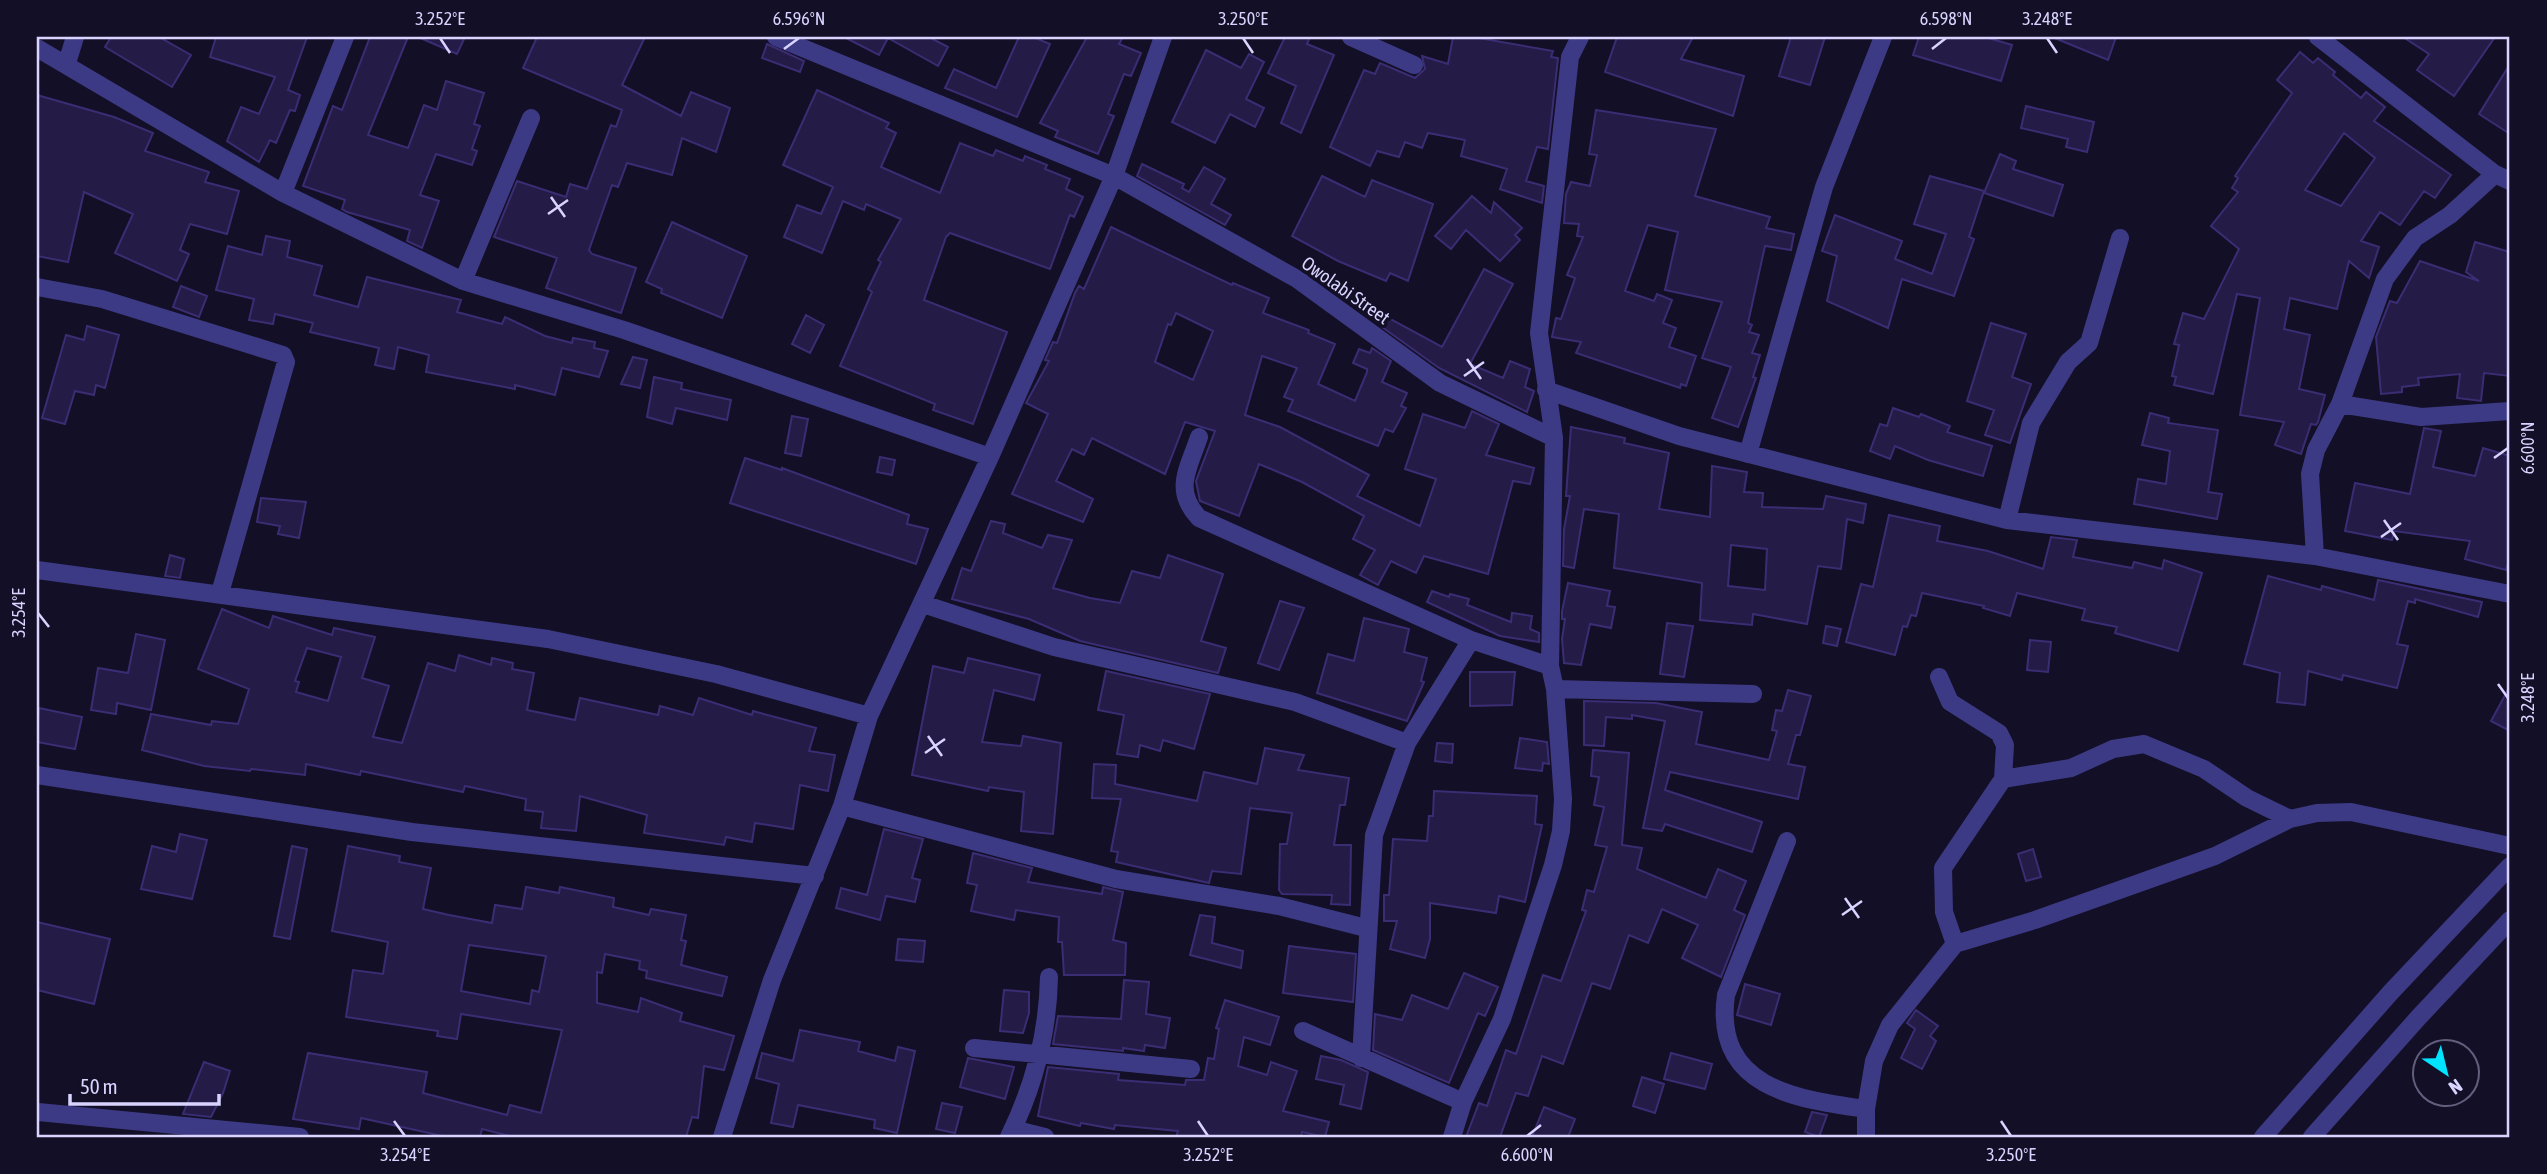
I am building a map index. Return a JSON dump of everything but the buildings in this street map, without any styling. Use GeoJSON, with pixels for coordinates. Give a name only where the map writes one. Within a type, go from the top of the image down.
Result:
{"type":"FeatureCollection","features":[{"type":"Feature","properties":{"kind":"street"},"geometry":{"type":"LineString","coordinates":[[67,63],[75,37]]}},
{"type":"Feature","properties":{"kind":"street"},"geometry":{"type":"LineString","coordinates":[[283,193],[345,37]]}},
{"type":"Feature","properties":{"kind":"street","name":"Owolabi Street"},"geometry":{"type":"LineString","coordinates":[[776,37],[806,41],[1114,176],[1297,279],[1440,383],[1554,438]]}},
{"type":"Feature","properties":{"kind":"street"},"geometry":{"type":"LineString","coordinates":[[722,1137],[772,980],[815,876],[824,845],[842,806],[869,716],[990,457],[1114,176],[1163,37]]}},
{"type":"Feature","properties":{"kind":"street"},"geometry":{"type":"LineString","coordinates":[[1351,37],[1414,65]]}},
{"type":"Feature","properties":{"kind":"street"},"geometry":{"type":"LineString","coordinates":[[1452,1137],[1463,1102],[1502,1019],[1553,865],[1561,831],[1563,799],[1555,689],[1550,666],[1554,438],[1539,333],[1570,57],[1580,37]]}},
{"type":"Feature","properties":{"kind":"street"},"geometry":{"type":"LineString","coordinates":[[1748,454],[1824,187],[1883,37]]}},
{"type":"Feature","properties":{"kind":"street"},"geometry":{"type":"LineString","coordinates":[[2315,556],[2310,474],[2316,450],[2340,404],[2385,279],[2414,238],[2503,178],[2318,37]]}},
{"type":"Feature","properties":{"kind":"street"},"geometry":{"type":"LineString","coordinates":[[37,48],[67,63],[283,193],[463,281],[624,330],[990,457]]}},
{"type":"Feature","properties":{"kind":"street"},"geometry":{"type":"LineString","coordinates":[[463,281],[531,118]]}},
{"type":"Feature","properties":{"kind":"street"},"geometry":{"type":"LineString","coordinates":[[2007,520],[2031,422],[2068,362],[2089,343],[2120,238]]}},
{"type":"Feature","properties":{"kind":"street"},"geometry":{"type":"LineString","coordinates":[[37,287],[102,299],[283,355],[286,362],[220,593]]}},
{"type":"Feature","properties":{"kind":"street"},"geometry":{"type":"LineString","coordinates":[[1546,390],[1679,436],[2007,520],[2315,556],[2510,594]]}},
{"type":"Feature","properties":{"kind":"street"},"geometry":{"type":"LineString","coordinates":[[2340,404],[2421,417],[2510,411]]}},
{"type":"Feature","properties":{"kind":"street"},"geometry":{"type":"LineString","coordinates":[[1199,437],[1183,488],[1186,504],[1199,518],[1471,640],[1550,666]]}},
{"type":"Feature","properties":{"kind":"street"},"geometry":{"type":"LineString","coordinates":[[37,570],[548,639],[716,674],[869,716]]}},
{"type":"Feature","properties":{"kind":"street"},"geometry":{"type":"LineString","coordinates":[[923,604],[1054,647],[1295,702],[1407,743]]}},
{"type":"Feature","properties":{"kind":"street"},"geometry":{"type":"LineString","coordinates":[[1361,1058],[1366,928],[1374,835],[1407,743],[1471,640]]}},
{"type":"Feature","properties":{"kind":"street"},"geometry":{"type":"LineString","coordinates":[[1939,677],[1950,702],[1999,733],[2005,745],[2003,779],[1943,868],[1944,912],[1955,944]]}},
{"type":"Feature","properties":{"kind":"street"},"geometry":{"type":"LineString","coordinates":[[1555,689],[1753,694]]}},
{"type":"Feature","properties":{"kind":"street"},"geometry":{"type":"LineString","coordinates":[[2003,779],[2071,768],[2113,749],[2144,744],[2204,769],[2247,798],[2290,819]]}},
{"type":"Feature","properties":{"kind":"street"},"geometry":{"type":"LineString","coordinates":[[37,775],[412,832],[815,876]]}},
{"type":"Feature","properties":{"kind":"street"},"geometry":{"type":"LineString","coordinates":[[842,806],[1115,879],[1279,906],[1366,928]]}},
{"type":"Feature","properties":{"kind":"street"},"geometry":{"type":"LineString","coordinates":[[1866,1137],[1866,1109],[1874,1061],[1890,1025],[1955,944],[2035,920],[2215,856],[2290,819],[2317,813],[2351,813],[2510,845]]}},
{"type":"Feature","properties":{"kind":"street"},"geometry":{"type":"LineString","coordinates":[[1787,841],[1726,995],[1723,1016],[1728,1038],[1748,1073],[1758,1079],[1798,1099],[1866,1109]]}},
{"type":"Feature","properties":{"kind":"street"},"geometry":{"type":"LineString","coordinates":[[2263,1137],[2391,992],[2510,866]]}},
{"type":"Feature","properties":{"kind":"street"},"geometry":{"type":"LineString","coordinates":[[2312,1137],[2510,920]]}},
{"type":"Feature","properties":{"kind":"street"},"geometry":{"type":"LineString","coordinates":[[1045,1137],[1011,1133],[1040,1056],[1048,1017],[1049,977]]}},
{"type":"Feature","properties":{"kind":"street"},"geometry":{"type":"LineString","coordinates":[[1303,1031],[1463,1102]]}},
{"type":"Feature","properties":{"kind":"street"},"geometry":{"type":"LineString","coordinates":[[974,1048],[1191,1069]]}},
{"type":"Feature","properties":{"kind":"street"},"geometry":{"type":"LineString","coordinates":[[38,1112],[300,1137]]}}]}
